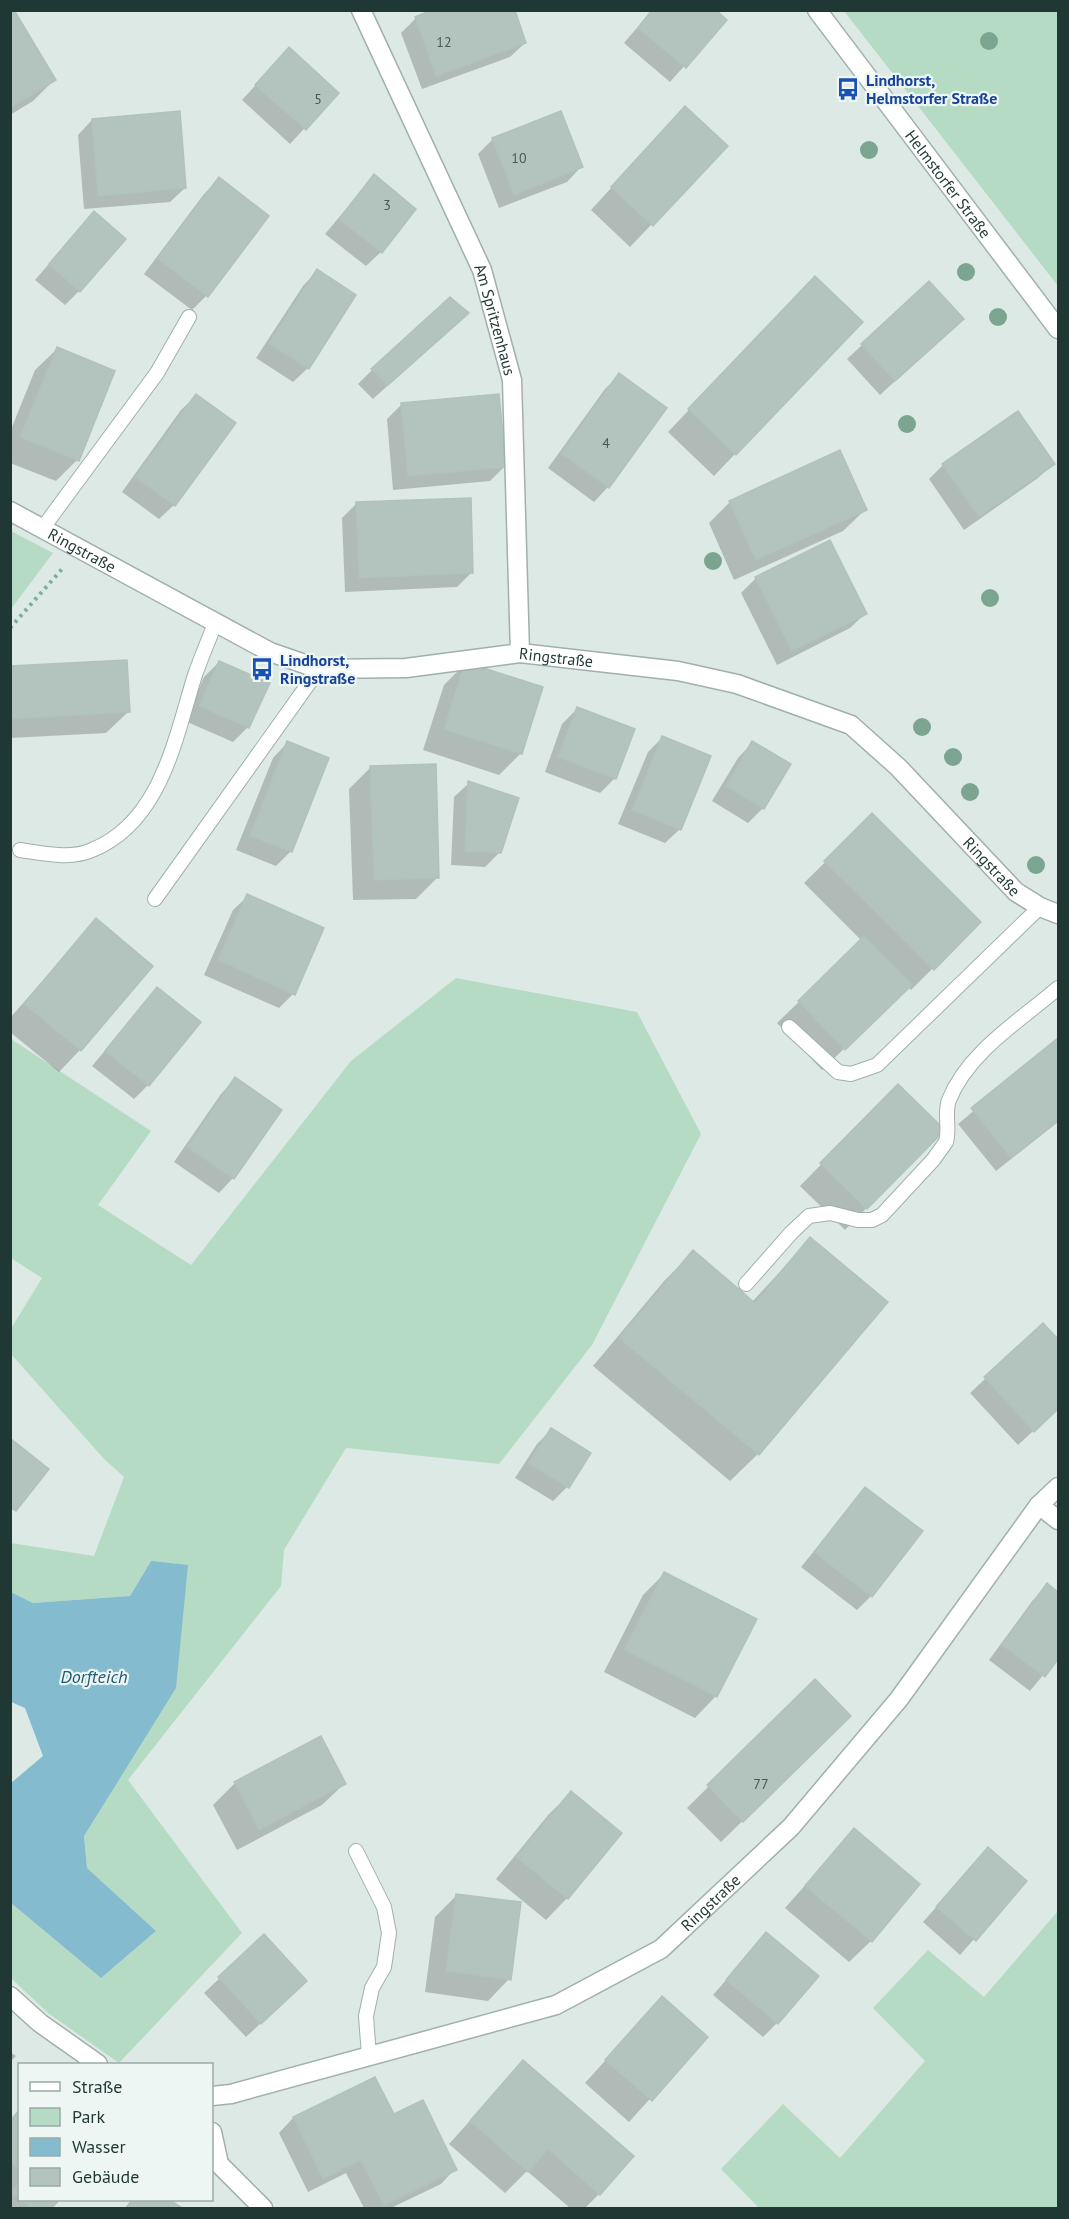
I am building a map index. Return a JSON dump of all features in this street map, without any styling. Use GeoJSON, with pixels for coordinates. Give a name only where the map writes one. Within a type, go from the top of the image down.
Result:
{"type":"FeatureCollection","features":[{"type":"Feature","properties":{"kind":"street","name":"Am Spritzenhaus"},"geometry":{"type":"LineString","coordinates":[[361,10],[482,270],[512,380],[520,653]]}},
{"type":"Feature","properties":{"kind":"street","name":"Helmstorfer Straße"},"geometry":{"type":"LineString","coordinates":[[817,10],[1059,329]]}},
{"type":"Feature","properties":{"kind":"street","name":"Ringstraße"},"geometry":{"type":"LineString","coordinates":[[10,512],[270,652],[319,669],[406,668],[520,653],[678,671],[737,684],[851,725],[898,767],[1016,892],[1040,907],[1059,914]]}},
{"type":"Feature","properties":{"kind":"street","name":"Ringstraße"},"geometry":{"type":"LineString","coordinates":[[213,2096],[231,2094],[556,2005],[661,1949],[791,1827],[899,1699],[1039,1505],[1059,1486]]}},
{"type":"Feature","properties":{"kind":"street"},"geometry":{"type":"LineString","coordinates":[[1039,1505],[1059,1520]]}},
{"type":"Feature","properties":{"kind":"street"},"geometry":{"type":"LineString","coordinates":[[10,1996],[40,2023],[97,2063]]}},
{"type":"Feature","properties":{"kind":"street"},"geometry":{"type":"LineString","coordinates":[[213,2137],[219,2164],[263,2208]]}},
{"type":"Feature","properties":{"kind":"lane"},"geometry":{"type":"LineString","coordinates":[[42,529],[157,373],[189,317]]}},
{"type":"Feature","properties":{"kind":"lane"},"geometry":{"type":"LineString","coordinates":[[20,850],[60,855],[91,851],[126,831],[149,802],[172,751],[196,672],[215,624]]}},
{"type":"Feature","properties":{"kind":"lane"},"geometry":{"type":"LineString","coordinates":[[155,899],[319,669]]}},
{"type":"Feature","properties":{"kind":"lane"},"geometry":{"type":"LineString","coordinates":[[789,1027],[838,1072],[851,1074],[877,1065],[1040,907]]}},
{"type":"Feature","properties":{"kind":"lane"},"geometry":{"type":"LineString","coordinates":[[746,1284],[790,1233],[809,1216],[830,1212],[858,1220],[872,1220],[892,1206],[946,1142],[947,1106],[962,1078],[984,1051],[1059,988]]}},
{"type":"Feature","properties":{"kind":"lane"},"geometry":{"type":"LineString","coordinates":[[356,1851],[384,1907],[389,1933],[384,1967],[372,1988],[366,2016],[369,2056]]}},
{"type":"Feature","properties":{"kind":"path"},"geometry":{"type":"LineString","coordinates":[[10,628],[79,549]]}},
{"type":"Feature","properties":{"kind":"green space"},"geometry":{"type":"Polygon","coordinates":[[[844,11],[1058,11],[1058,286],[844,11]]]}},
{"type":"Feature","properties":{"kind":"green space"},"geometry":{"type":"Polygon","coordinates":[[[11,531],[53,553],[11,609],[11,531]]]}},
{"type":"Feature","properties":{"kind":"green space"},"geometry":{"type":"Polygon","coordinates":[[[456,978],[637,1012],[701,1134],[592,1345],[499,1464],[346,1448],[284,1550],[281,1586],[128,1780],[242,1933],[119,2063],[48,2013],[11,1978],[11,1903],[101,1978],[156,1931],[87,1868],[84,1836],[122,1773],[151,1561],[130,1596],[33,1603],[11,1592],[11,1543],[94,1556],[124,1477],[104,1459],[11,1354],[10,1330],[42,1278],[11,1258],[11,1039],[151,1131],[98,1205],[191,1265],[351,1061],[456,978]]]}},
{"type":"Feature","properties":{"kind":"green space"},"geometry":{"type":"Polygon","coordinates":[[[1058,1911],[1058,2208],[759,2208],[721,2169],[783,2104],[840,2158],[925,2061],[873,2008],[928,1950],[984,1997],[1058,1911]]]}},
{"type":"Feature","properties":{"kind":"water","name":"Dorfteich"},"geometry":{"type":"Polygon","coordinates":[[[151,1561],[188,1565],[176,1688],[84,1836],[87,1868],[156,1931],[101,1978],[11,1903],[11,1783],[43,1756],[25,1708],[11,1702],[11,1592],[33,1603],[130,1596],[151,1561]]]}},
{"type":"Feature","properties":{"kind":"building"},"geometry":{"type":"Polygon","coordinates":[[[10,10],[14,10],[56,80],[10,108],[10,10]]]}},
{"type":"Feature","properties":{"kind":"building"},"geometry":{"type":"Polygon","coordinates":[[[432,10],[515,10],[526,43],[436,76],[415,17],[432,10]]]}},
{"type":"Feature","properties":{"kind":"building"},"geometry":{"type":"Polygon","coordinates":[[[652,10],[716,10],[727,20],[686,68],[638,28],[652,10]]]}},
{"type":"Feature","properties":{"kind":"building"},"geometry":{"type":"Polygon","coordinates":[[[289,47],[339,93],[306,130],[255,85],[289,47]]]}},
{"type":"Feature","properties":{"kind":"building"},"geometry":{"type":"Polygon","coordinates":[[[685,106],[728,146],[653,226],[611,187],[685,106]]]}},
{"type":"Feature","properties":{"kind":"building"},"geometry":{"type":"Polygon","coordinates":[[[180,111],[186,188],[98,196],[92,119],[180,111]]]}},
{"type":"Feature","properties":{"kind":"building"},"geometry":{"type":"Polygon","coordinates":[[[561,111],[583,167],[514,195],[492,138],[561,111]]]}},
{"type":"Feature","properties":{"kind":"building"},"geometry":{"type":"Polygon","coordinates":[[[374,174],[416,209],[382,253],[339,219],[374,174]]]}},
{"type":"Feature","properties":{"kind":"building"},"geometry":{"type":"Polygon","coordinates":[[[219,177],[269,216],[208,297],[157,258],[219,177]]]}},
{"type":"Feature","properties":{"kind":"building"},"geometry":{"type":"Polygon","coordinates":[[[94,211],[126,239],[80,292],[49,264],[94,211]]]}},
{"type":"Feature","properties":{"kind":"building"},"geometry":{"type":"Polygon","coordinates":[[[317,269],[356,295],[309,369],[269,343],[317,269]]]}},
{"type":"Feature","properties":{"kind":"building"},"geometry":{"type":"Polygon","coordinates":[[[815,276],[863,322],[736,455],[688,409],[815,276]]]}},
{"type":"Feature","properties":{"kind":"building"},"geometry":{"type":"Polygon","coordinates":[[[929,281],[964,319],[895,381],[861,344],[929,281]]]}},
{"type":"Feature","properties":{"kind":"building"},"geometry":{"type":"Polygon","coordinates":[[[450,297],[469,313],[388,385],[371,369],[450,297]]]}},
{"type":"Feature","properties":{"kind":"building"},"geometry":{"type":"Polygon","coordinates":[[[57,347],[115,371],[79,461],[20,437],[57,347]]]}},
{"type":"Feature","properties":{"kind":"building"},"geometry":{"type":"Polygon","coordinates":[[[619,373],[667,408],[609,488],[561,453],[619,373]]]}},
{"type":"Feature","properties":{"kind":"building"},"geometry":{"type":"Polygon","coordinates":[[[196,394],[236,423],[175,506],[135,477],[196,394]]]}},
{"type":"Feature","properties":{"kind":"building"},"geometry":{"type":"Polygon","coordinates":[[[499,394],[506,467],[408,476],[401,403],[499,394]]]}},
{"type":"Feature","properties":{"kind":"building"},"geometry":{"type":"Polygon","coordinates":[[[1018,411],[1055,464],[979,517],[942,464],[1018,411]]]}},
{"type":"Feature","properties":{"kind":"building"},"geometry":{"type":"Polygon","coordinates":[[[840,450],[867,510],[756,560],[729,501],[840,450]]]}},
{"type":"Feature","properties":{"kind":"building"},"geometry":{"type":"Polygon","coordinates":[[[471,498],[473,573],[359,578],[356,502],[471,498]]]}},
{"type":"Feature","properties":{"kind":"building"},"geometry":{"type":"Polygon","coordinates":[[[830,540],[867,614],[792,651],[755,577],[830,540]]]}},
{"type":"Feature","properties":{"kind":"building"},"geometry":{"type":"Polygon","coordinates":[[[127,660],[130,712],[10,719],[10,666],[127,660]]]}},
{"type":"Feature","properties":{"kind":"building"},"geometry":{"type":"Polygon","coordinates":[[[219,661],[270,683],[249,728],[199,706],[219,661]]]}},
{"type":"Feature","properties":{"kind":"building"},"geometry":{"type":"Polygon","coordinates":[[[465,662],[543,687],[522,754],[444,729],[465,662]]]}},
{"type":"Feature","properties":{"kind":"building"},"geometry":{"type":"Polygon","coordinates":[[[577,707],[635,729],[616,779],[558,757],[577,707]]]}},
{"type":"Feature","properties":{"kind":"building"},"geometry":{"type":"Polygon","coordinates":[[[662,736],[711,756],[681,830],[632,810],[662,736]]]}},
{"type":"Feature","properties":{"kind":"building"},"geometry":{"type":"Polygon","coordinates":[[[287,741],[329,758],[292,852],[250,836],[287,741]]]}},
{"type":"Feature","properties":{"kind":"building"},"geometry":{"type":"Polygon","coordinates":[[[752,741],[791,764],[764,809],[726,786],[752,741]]]}},
{"type":"Feature","properties":{"kind":"building"},"geometry":{"type":"Polygon","coordinates":[[[436,764],[439,878],[374,880],[370,766],[436,764]]]}},
{"type":"Feature","properties":{"kind":"building"},"geometry":{"type":"Polygon","coordinates":[[[468,781],[519,798],[501,853],[465,851],[468,781]]]}},
{"type":"Feature","properties":{"kind":"building"},"geometry":{"type":"Polygon","coordinates":[[[872,813],[981,922],[934,970],[824,861],[872,813]]]}},
{"type":"Feature","properties":{"kind":"building"},"geometry":{"type":"Polygon","coordinates":[[[247,894],[324,928],[295,995],[218,960],[247,894]]]}},
{"type":"Feature","properties":{"kind":"building"},"geometry":{"type":"Polygon","coordinates":[[[96,918],[153,966],[81,1051],[24,1004],[96,918]]]}},
{"type":"Feature","properties":{"kind":"building"},"geometry":{"type":"Polygon","coordinates":[[[864,936],[912,985],[845,1050],[798,1001],[864,936]]]}},
{"type":"Feature","properties":{"kind":"building"},"geometry":{"type":"Polygon","coordinates":[[[157,987],[201,1022],[149,1086],[105,1051],[157,987]]]}},
{"type":"Feature","properties":{"kind":"building"},"geometry":{"type":"Polygon","coordinates":[[[1058,1038],[1058,1120],[1011,1158],[971,1108],[1058,1038]]]}},
{"type":"Feature","properties":{"kind":"building"},"geometry":{"type":"Polygon","coordinates":[[[235,1077],[282,1110],[234,1179],[187,1147],[235,1077]]]}},
{"type":"Feature","properties":{"kind":"building"},"geometry":{"type":"Polygon","coordinates":[[[898,1084],[945,1130],[867,1209],[820,1163],[898,1084]]]}},
{"type":"Feature","properties":{"kind":"building"},"geometry":{"type":"Polygon","coordinates":[[[810,1237],[888,1302],[759,1455],[619,1338],[693,1250],[755,1303],[810,1237]]]}},
{"type":"Feature","properties":{"kind":"building"},"geometry":{"type":"Polygon","coordinates":[[[1043,1323],[1058,1339],[1058,1409],[1034,1432],[984,1377],[1043,1323]]]}},
{"type":"Feature","properties":{"kind":"building"},"geometry":{"type":"Polygon","coordinates":[[[551,1428],[591,1453],[569,1488],[528,1463],[551,1428]]]}},
{"type":"Feature","properties":{"kind":"building"},"geometry":{"type":"Polygon","coordinates":[[[10,1438],[49,1469],[16,1511],[10,1507],[10,1438]]]}},
{"type":"Feature","properties":{"kind":"building"},"geometry":{"type":"Polygon","coordinates":[[[865,1487],[923,1531],[872,1597],[814,1552],[865,1487]]]}},
{"type":"Feature","properties":{"kind":"building"},"geometry":{"type":"Polygon","coordinates":[[[664,1572],[757,1619],[717,1697],[624,1650],[664,1572]]]}},
{"type":"Feature","properties":{"kind":"building"},"geometry":{"type":"Polygon","coordinates":[[[1047,1583],[1058,1592],[1058,1659],[1045,1677],[1002,1645],[1047,1583]]]}},
{"type":"Feature","properties":{"kind":"building"},"geometry":{"type":"Polygon","coordinates":[[[815,1679],[851,1716],[743,1822],[707,1785],[815,1679]]]}},
{"type":"Feature","properties":{"kind":"building"},"geometry":{"type":"Polygon","coordinates":[[[321,1736],[346,1784],[259,1830],[234,1782],[321,1736]]]}},
{"type":"Feature","properties":{"kind":"building"},"geometry":{"type":"Polygon","coordinates":[[[571,1791],[622,1833],[568,1899],[516,1857],[571,1791]]]}},
{"type":"Feature","properties":{"kind":"building"},"geometry":{"type":"Polygon","coordinates":[[[854,1828],[920,1884],[872,1942],[805,1886],[854,1828]]]}},
{"type":"Feature","properties":{"kind":"building"},"geometry":{"type":"Polygon","coordinates":[[[988,1847],[1027,1881],[976,1941],[936,1907],[988,1847]]]}},
{"type":"Feature","properties":{"kind":"building"},"geometry":{"type":"Polygon","coordinates":[[[456,1894],[521,1902],[511,1980],[446,1971],[456,1894]]]}},
{"type":"Feature","properties":{"kind":"building"},"geometry":{"type":"Polygon","coordinates":[[[766,1932],[819,1976],[778,2024],[726,1980],[766,1932]]]}},
{"type":"Feature","properties":{"kind":"building"},"geometry":{"type":"Polygon","coordinates":[[[264,1934],[307,1981],[261,2024],[218,1977],[264,1934]]]}},
{"type":"Feature","properties":{"kind":"building"},"geometry":{"type":"Polygon","coordinates":[[[662,1996],[708,2037],[652,2101],[605,2060],[662,1996]]]}},
{"type":"Feature","properties":{"kind":"building"},"geometry":{"type":"Polygon","coordinates":[[[523,2060],[634,2156],[600,2195],[548,2149],[528,2172],[470,2121],[523,2060]]]}},
{"type":"Feature","properties":{"kind":"building"},"geometry":{"type":"Polygon","coordinates":[[[375,2077],[394,2114],[423,2100],[457,2170],[384,2206],[361,2160],[323,2179],[293,2117],[375,2077]]]}},
{"type":"Feature","properties":{"kind":"building"},"geometry":{"type":"Polygon","coordinates":[[[18,2111],[18,2168],[10,2162],[10,2121],[18,2111]]]}},
{"type":"Feature","properties":{"kind":"building"},"geometry":{"type":"Polygon","coordinates":[[[18,2184],[18,2198],[11,2193],[18,2184]]]}},
{"type":"Feature","properties":{"kind":"building"},"geometry":{"type":"Polygon","coordinates":[[[22,2201],[58,2201],[52,2208],[32,2208],[22,2201]]]}},
{"type":"Feature","properties":{"kind":"building"},"geometry":{"type":"Polygon","coordinates":[[[133,2201],[172,2201],[182,2208],[127,2208],[133,2201]]]}},
{"type":"Feature","properties":{"kind":"place","name":"Lindhorst, Helmstorfer Straße"},"geometry":{"type":"Point","coordinates":[848,89]}},
{"type":"Feature","properties":{"kind":"place","name":"Lindhorst, Ringstraße"},"geometry":{"type":"Point","coordinates":[262,669]}}]}
